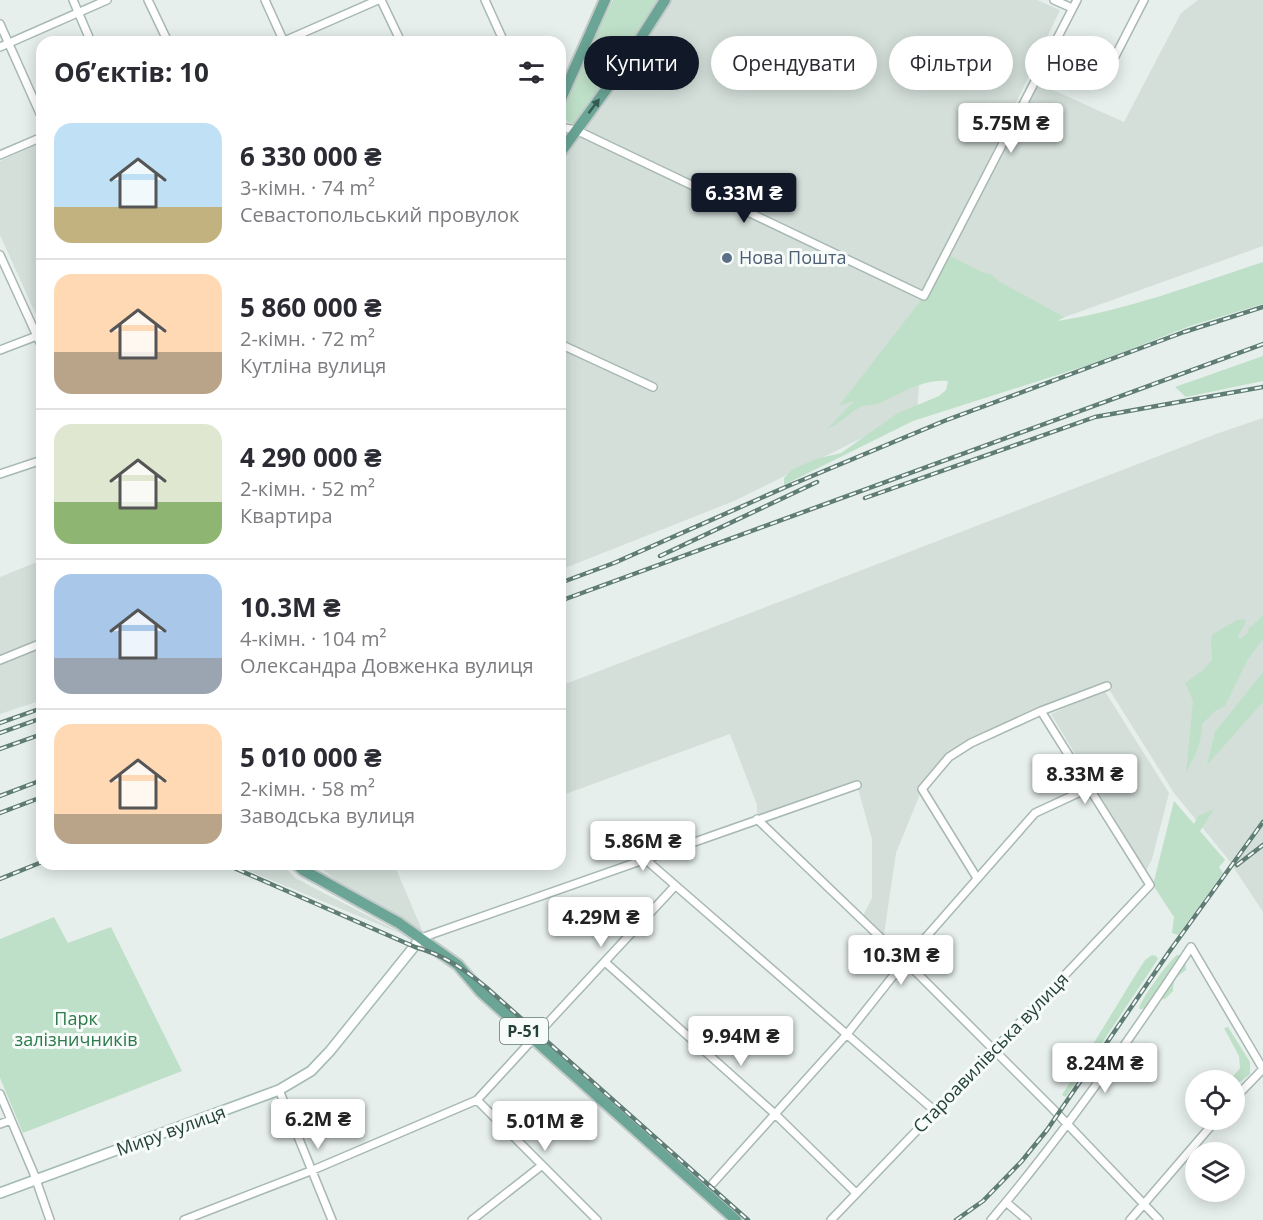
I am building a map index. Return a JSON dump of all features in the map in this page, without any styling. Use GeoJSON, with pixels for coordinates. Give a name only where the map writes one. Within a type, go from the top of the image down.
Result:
{"type":"FeatureCollection","features":[{"type":"Feature","properties":{"kind":"main road"},"geometry":{"type":"LineString","coordinates":[[566,88],[605,0]]}},
{"type":"Feature","properties":{"kind":"main road"},"geometry":{"type":"LineString","coordinates":[[566,144],[621,69],[665,0]]}},
{"type":"Feature","properties":{"kind":"main road","name":"Р-51"},"geometry":{"type":"LineString","coordinates":[[303,870],[399,923],[458,965],[481,992],[736,1220]]}},
{"type":"Feature","properties":{"kind":"main road","name":"Миру вулиця"},"geometry":{"type":"LineString","coordinates":[[0,1193],[279,1090],[311,1071],[330,1051],[421,938]]}},
{"type":"Feature","properties":{"kind":"street"},"geometry":{"type":"LineString","coordinates":[[73,0],[88,36]]}},
{"type":"Feature","properties":{"kind":"street"},"geometry":{"type":"LineString","coordinates":[[0,47],[107,0]]}},
{"type":"Feature","properties":{"kind":"street"},"geometry":{"type":"LineString","coordinates":[[148,0],[165,36]]}},
{"type":"Feature","properties":{"kind":"street"},"geometry":{"type":"LineString","coordinates":[[265,0],[280,36]]}},
{"type":"Feature","properties":{"kind":"street"},"geometry":{"type":"LineString","coordinates":[[297,36],[380,0],[398,36]]}},
{"type":"Feature","properties":{"kind":"street"},"geometry":{"type":"LineString","coordinates":[[485,0],[501,36]]}},
{"type":"Feature","properties":{"kind":"street"},"geometry":{"type":"LineString","coordinates":[[1054,0],[1072,8]]}},
{"type":"Feature","properties":{"kind":"street"},"geometry":{"type":"LineString","coordinates":[[1059,36],[1077,0]]}},
{"type":"Feature","properties":{"kind":"street"},"geometry":{"type":"LineString","coordinates":[[1119,49],[1144,0]]}},
{"type":"Feature","properties":{"kind":"street"},"geometry":{"type":"LineString","coordinates":[[0,24],[36,105]]}},
{"type":"Feature","properties":{"kind":"street"},"geometry":{"type":"LineString","coordinates":[[566,128],[576,130],[924,296],[1031,90]]}},
{"type":"Feature","properties":{"kind":"street"},"geometry":{"type":"LineString","coordinates":[[0,155],[36,140]]}},
{"type":"Feature","properties":{"kind":"street"},"geometry":{"type":"LineString","coordinates":[[0,255],[36,329]]}},
{"type":"Feature","properties":{"kind":"street"},"geometry":{"type":"LineString","coordinates":[[0,350],[36,336]]}},
{"type":"Feature","properties":{"kind":"street"},"geometry":{"type":"LineString","coordinates":[[566,347],[653,387]]}},
{"type":"Feature","properties":{"kind":"street"},"geometry":{"type":"LineString","coordinates":[[0,474],[36,462]]}},
{"type":"Feature","properties":{"kind":"street"},"geometry":{"type":"LineString","coordinates":[[0,660],[36,645]]}},
{"type":"Feature","properties":{"kind":"street"},"geometry":{"type":"LineString","coordinates":[[977,878],[922,789],[949,757],[971,742],[1041,711],[1107,686]]}},
{"type":"Feature","properties":{"kind":"street"},"geometry":{"type":"LineString","coordinates":[[714,1183],[847,1034],[905,961],[1035,813],[1089,788],[1041,711]]}},
{"type":"Feature","properties":{"kind":"street"},"geometry":{"type":"LineString","coordinates":[[421,938],[857,785]]}},
{"type":"Feature","properties":{"kind":"street","name":"Староавилівська вулиця"},"geometry":{"type":"LineString","coordinates":[[831,1220],[1150,885],[1089,788]]}},
{"type":"Feature","properties":{"kind":"street"},"geometry":{"type":"LineString","coordinates":[[757,819],[905,961],[1159,1220]]}},
{"type":"Feature","properties":{"kind":"street"},"geometry":{"type":"LineString","coordinates":[[645,859],[935,1111]]}},
{"type":"Feature","properties":{"kind":"street"},"geometry":{"type":"LineString","coordinates":[[544,1027],[675,886]]}},
{"type":"Feature","properties":{"kind":"street"},"geometry":{"type":"LineString","coordinates":[[991,1220],[1067,1125],[1144,1019],[1191,947],[1263,1069],[1245,1088]]}},
{"type":"Feature","properties":{"kind":"street"},"geometry":{"type":"LineString","coordinates":[[605,962],[775,1114],[856,1193]]}},
{"type":"Feature","properties":{"kind":"street"},"geometry":{"type":"LineString","coordinates":[[184,1220],[313,1170],[477,1100],[533,1039]]}},
{"type":"Feature","properties":{"kind":"street"},"geometry":{"type":"LineString","coordinates":[[279,1090],[332,1220]]}},
{"type":"Feature","properties":{"kind":"street"},"geometry":{"type":"LineString","coordinates":[[0,1094],[50,1220]]}},
{"type":"Feature","properties":{"kind":"street"},"geometry":{"type":"LineString","coordinates":[[477,1100],[597,1220]]}},
{"type":"Feature","properties":{"kind":"street"},"geometry":{"type":"LineString","coordinates":[[0,1124],[11,1120]]}},
{"type":"Feature","properties":{"kind":"street"},"geometry":{"type":"LineString","coordinates":[[1130,1220],[1208,1130]]}},
{"type":"Feature","properties":{"kind":"street"},"geometry":{"type":"LineString","coordinates":[[472,1220],[542,1166]]}},
{"type":"Feature","properties":{"kind":"street"},"geometry":{"type":"LineString","coordinates":[[1006,1202],[1027,1220]]}},
{"type":"Feature","properties":{"kind":"shaded area"},"geometry":{"type":"Polygon","coordinates":[[[670,0],[1037,0],[1060,10],[1048,36],[1025,36],[1025,84],[954,234],[1031,90],[1053,90],[1124,122],[1181,13],[1198,0],[1263,0],[1263,246],[1065,317],[945,253],[924,296],[841,405],[920,374],[917,411],[734,501],[566,568],[566,153],[613,90],[699,90],[699,36],[650,36],[670,0]]]}},
{"type":"Feature","properties":{"kind":"shaded area"},"geometry":{"type":"Polygon","coordinates":[[[36,145],[36,315],[0,235],[0,161],[36,145]]]}},
{"type":"Feature","properties":{"kind":"shaded area"},"geometry":{"type":"Polygon","coordinates":[[[1263,418],[1263,912],[1228,859],[1174,793],[1107,686],[1041,711],[949,757],[922,789],[896,853],[883,941],[861,920],[872,898],[872,839],[857,785],[757,819],[757,805],[730,734],[566,794],[566,684],[1263,418]]]}},
{"type":"Feature","properties":{"kind":"shaded area"},"geometry":{"type":"Polygon","coordinates":[[[36,562],[36,702],[0,714],[0,577],[36,562]]]}},
{"type":"Feature","properties":{"kind":"shaded area"},"geometry":{"type":"Polygon","coordinates":[[[1104,690],[1169,793],[1152,859],[1146,871],[1051,714],[1104,690]]]}},
{"type":"Feature","properties":{"kind":"shaded area"},"geometry":{"type":"Polygon","coordinates":[[[247,870],[288,870],[295,878],[407,936],[247,870]]]}},
{"type":"Feature","properties":{"kind":"shaded area"},"geometry":{"type":"Polygon","coordinates":[[[324,870],[397,870],[425,937],[341,884],[324,870]]]}},
{"type":"Feature","properties":{"kind":"green space"},"geometry":{"type":"Polygon","coordinates":[[[613,0],[657,0],[637,36],[596,36],[613,0]]]}},
{"type":"Feature","properties":{"kind":"green space"},"geometry":{"type":"Polygon","coordinates":[[[584,62],[584,90],[601,90],[574,125],[566,121],[566,100],[584,62]]]}},
{"type":"Feature","properties":{"kind":"green space"},"geometry":{"type":"Polygon","coordinates":[[[945,253],[990,274],[1000,282],[1065,317],[1057,321],[1136,303],[1263,262],[1263,304],[1190,326],[1098,362],[913,421],[784,485],[784,478],[793,469],[816,459],[841,453],[898,413],[939,396],[946,390],[948,381],[929,382],[877,404],[858,408],[827,429],[854,401],[839,406],[924,296],[945,253]]]}},
{"type":"Feature","properties":{"kind":"green space"},"geometry":{"type":"Polygon","coordinates":[[[1263,356],[1263,381],[1186,397],[1175,387],[1263,356]]]}},
{"type":"Feature","properties":{"kind":"green space"},"geometry":{"type":"Polygon","coordinates":[[[1263,615],[1263,639],[1247,661],[1225,706],[1215,711],[1202,724],[1197,749],[1186,772],[1193,701],[1185,683],[1212,660],[1211,638],[1213,634],[1237,620],[1245,619],[1245,624],[1238,636],[1240,639],[1247,634],[1250,625],[1251,627],[1263,615]]]}},
{"type":"Feature","properties":{"kind":"green space"},"geometry":{"type":"Polygon","coordinates":[[[1263,672],[1263,702],[1207,765],[1215,732],[1263,672]]]}},
{"type":"Feature","properties":{"kind":"green space"},"geometry":{"type":"Polygon","coordinates":[[[1174,801],[1194,824],[1198,816],[1214,809],[1200,831],[1225,860],[1219,867],[1223,873],[1178,935],[1172,933],[1174,917],[1153,885],[1174,801]]]}},
{"type":"Feature","properties":{"kind":"green space","name":"Парк залізничників"},"geometry":{"type":"Polygon","coordinates":[[[54,917],[68,943],[111,927],[182,1071],[23,1133],[0,1078],[0,939],[54,917]]]}},
{"type":"Feature","properties":{"kind":"green space"},"geometry":{"type":"Polygon","coordinates":[[[1152,955],[1158,959],[1066,1097],[1062,1095],[1145,960],[1152,955]]]}},
{"type":"Feature","properties":{"kind":"green space"},"geometry":{"type":"Polygon","coordinates":[[[1177,955],[1181,955],[1185,960],[1186,970],[1176,978],[1173,991],[1165,999],[1139,1009],[1155,981],[1177,955]]]}},
{"type":"Feature","properties":{"kind":"green space"},"geometry":{"type":"Polygon","coordinates":[[[1228,1027],[1250,1062],[1250,1074],[1245,1078],[1245,1070],[1238,1070],[1239,1056],[1224,1028],[1228,1027]]]}},
{"type":"Feature","properties":{"kind":"railway"},"geometry":{"type":"LineString","coordinates":[[566,581],[614,563],[788,486],[944,421],[1184,332],[1263,307]]}},
{"type":"Feature","properties":{"kind":"railway"},"geometry":{"type":"LineString","coordinates":[[566,599],[1263,344]]}},
{"type":"Feature","properties":{"kind":"railway"},"geometry":{"type":"LineString","coordinates":[[865,498],[1095,417],[1263,387]]}},
{"type":"Feature","properties":{"kind":"railway"},"geometry":{"type":"LineString","coordinates":[[660,556],[817,482]]}},
{"type":"Feature","properties":{"kind":"railway"},"geometry":{"type":"LineString","coordinates":[[0,723],[36,710]]}},
{"type":"Feature","properties":{"kind":"railway"},"geometry":{"type":"LineString","coordinates":[[0,733],[36,720]]}},
{"type":"Feature","properties":{"kind":"railway"},"geometry":{"type":"LineString","coordinates":[[0,749],[36,736]]}},
{"type":"Feature","properties":{"kind":"railway"},"geometry":{"type":"LineString","coordinates":[[0,796],[36,782]]}},
{"type":"Feature","properties":{"kind":"railway"},"geometry":{"type":"LineString","coordinates":[[0,813],[36,799]]}},
{"type":"Feature","properties":{"kind":"railway"},"geometry":{"type":"LineString","coordinates":[[956,1220],[983,1201],[1021,1162],[1047,1130],[1169,952],[1263,822]]}},
{"type":"Feature","properties":{"kind":"railway"},"geometry":{"type":"LineString","coordinates":[[1237,865],[1263,845]]}},
{"type":"Feature","properties":{"kind":"railway"},"geometry":{"type":"LineString","coordinates":[[0,879],[36,864]]}},
{"type":"Feature","properties":{"kind":"railway"},"geometry":{"type":"LineString","coordinates":[[239,870],[435,954],[462,969],[487,988],[748,1220]]}},
{"type":"Feature","properties":{"kind":"place","name":"Нова Пошта"},"geometry":{"type":"Point","coordinates":[727,258]}}]}
